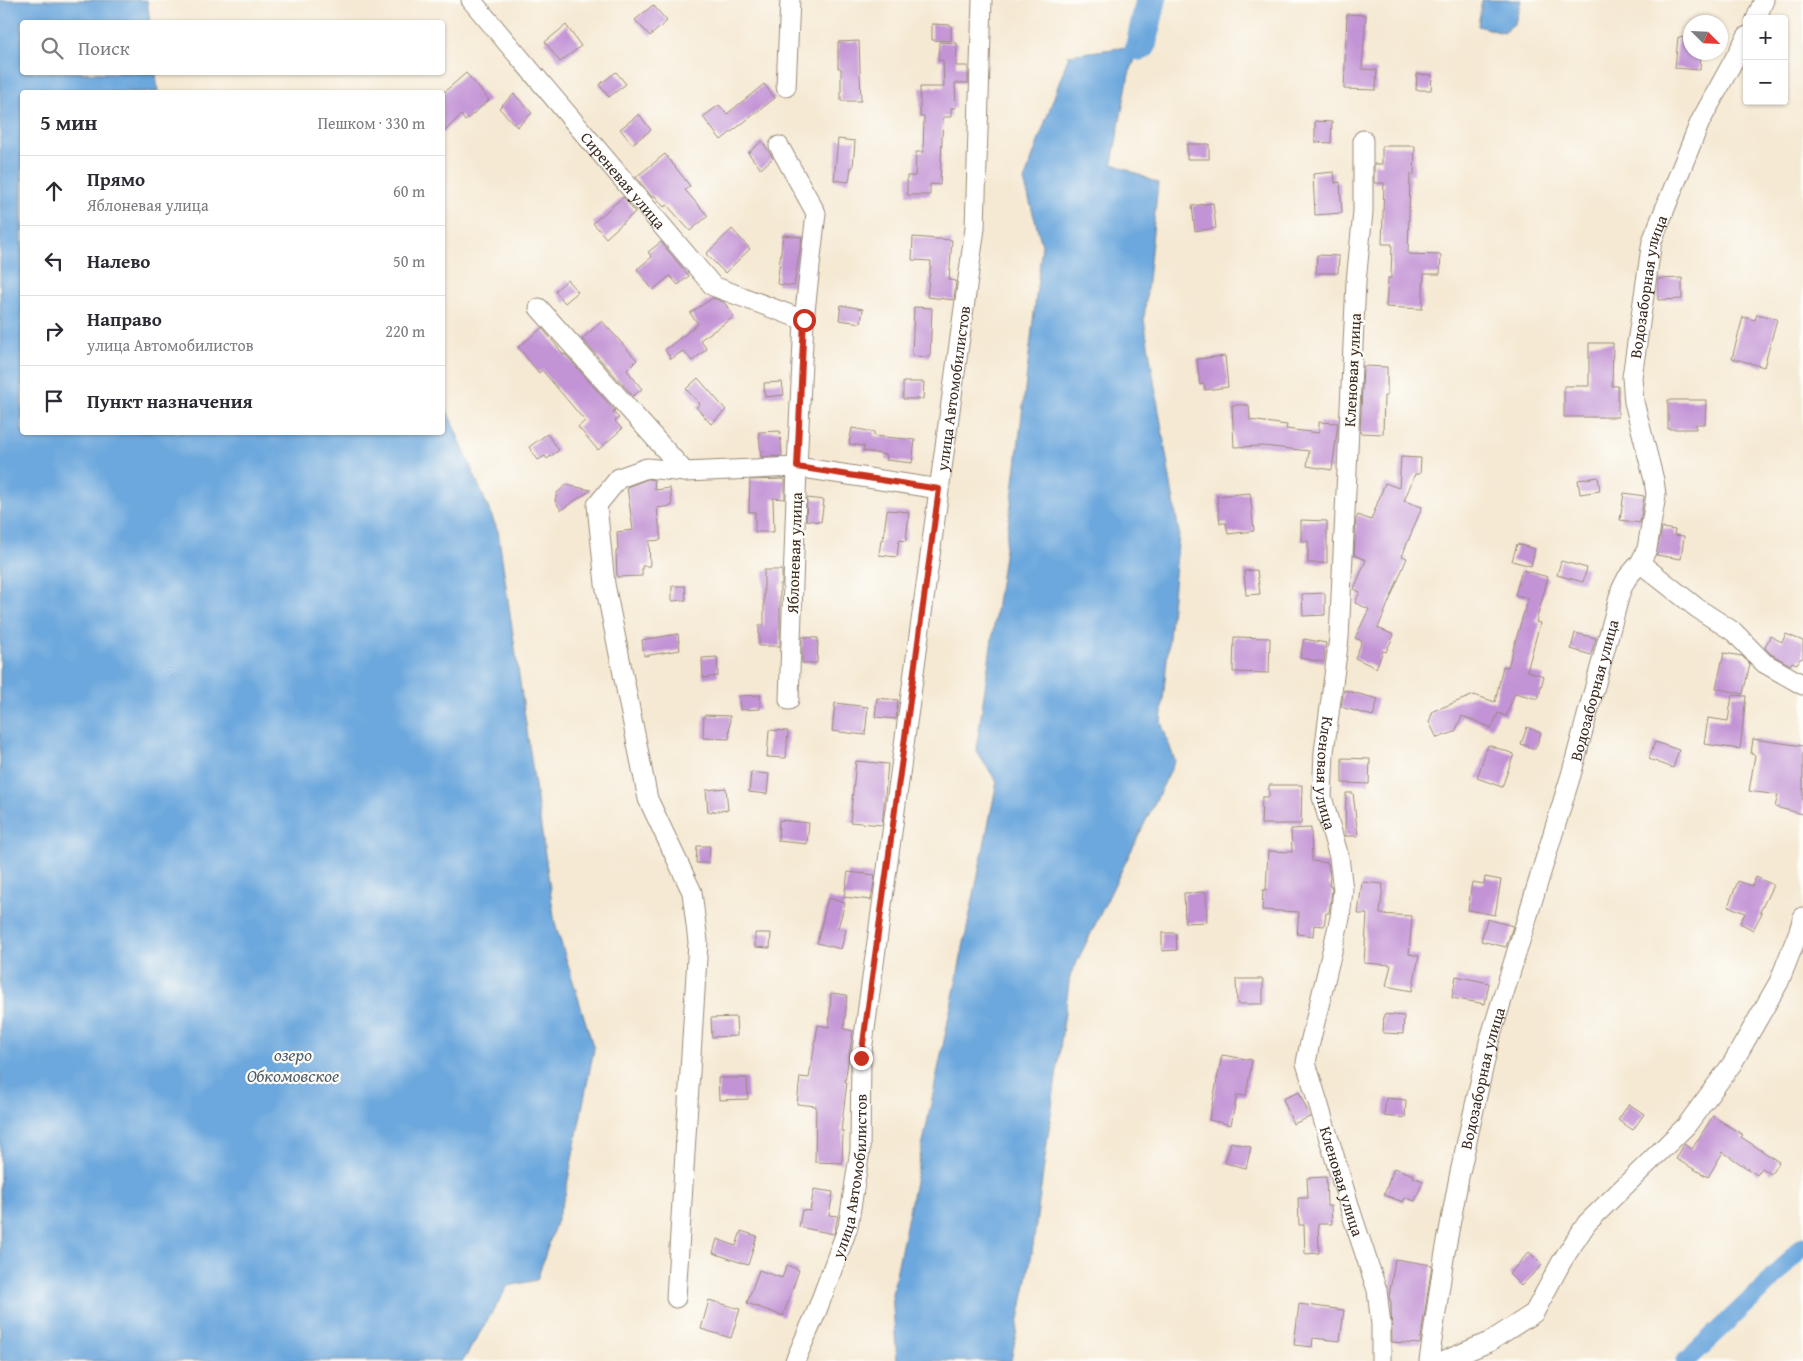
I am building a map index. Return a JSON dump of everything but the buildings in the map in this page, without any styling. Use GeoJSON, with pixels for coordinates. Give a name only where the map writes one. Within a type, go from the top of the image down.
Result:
{"type":"FeatureCollection","features":[{"type":"Feature","properties":{"kind":"street","name":"Сиреневая улица"},"geometry":{"type":"LineString","coordinates":[[471,0],[713,286],[804,320]]}},
{"type":"Feature","properties":{"kind":"street"},"geometry":{"type":"LineString","coordinates":[[786,87],[790,0]]}},
{"type":"Feature","properties":{"kind":"street","name":"улица Автомобилистов"},"geometry":{"type":"LineString","coordinates":[[795,1361],[816,1313],[848,1227],[860,1150],[861,1058],[975,228],[982,0]]}},
{"type":"Feature","properties":{"kind":"street"},"geometry":{"type":"LineString","coordinates":[[1758,15],[1764,0]]}},
{"type":"Feature","properties":{"kind":"street","name":"Водозаборная улица"},"geometry":{"type":"LineString","coordinates":[[1429,1361],[1444,1258],[1489,1042],[1571,775],[1621,590],[1627,578],[1640,563],[1647,549],[1656,495],[1654,480],[1634,402],[1632,377],[1652,241],[1700,122],[1743,43]]}},
{"type":"Feature","properties":{"kind":"street","name":"Кленовая улица"},"geometry":{"type":"LineString","coordinates":[[1363,140],[1363,212],[1356,282],[1339,638],[1324,752],[1322,797],[1339,857],[1343,890],[1340,918],[1306,1063],[1377,1290],[1381,1325],[1381,1361]]}},
{"type":"Feature","properties":{"kind":"street","name":"Яблоневая улица"},"geometry":{"type":"LineString","coordinates":[[779,146],[816,213],[804,320],[789,700]]}},
{"type":"Feature","properties":{"kind":"street"},"geometry":{"type":"LineString","coordinates":[[539,308],[685,472]]}},
{"type":"Feature","properties":{"kind":"street"},"geometry":{"type":"LineString","coordinates":[[676,1298],[698,942],[692,892],[648,800],[605,584],[597,505],[619,478],[647,468],[685,472],[797,467],[939,489]]}},
{"type":"Feature","properties":{"kind":"street"},"geometry":{"type":"LineString","coordinates":[[1640,563],[1697,608],[1734,632],[1764,663],[1803,686]]}},
{"type":"Feature","properties":{"kind":"street"},"geometry":{"type":"LineString","coordinates":[[1444,1361],[1489,1342],[1534,1313],[1562,1261],[1587,1223],[1686,1126],[1732,1064],[1779,982],[1803,917]]}},
{"type":"Feature","properties":{"kind":"water","name":"озеро Обкомовское"},"geometry":{"type":"Polygon","coordinates":[[[0,0],[147,0],[150,20],[20,20],[20,75],[156,75],[158,90],[20,90],[20,435],[445,435],[445,406],[498,531],[555,923],[594,1049],[565,1195],[537,1280],[508,1286],[463,1361],[0,1361],[0,0]]]}},
{"type":"Feature","properties":{"kind":"water"},"geometry":{"type":"Polygon","coordinates":[[[1482,0],[1521,0],[1515,23],[1503,33],[1478,26],[1482,0]]]}},
{"type":"Feature","properties":{"kind":"water"},"geometry":{"type":"Polygon","coordinates":[[[1141,45],[1129,74],[1112,163],[1158,183],[1144,320],[1179,533],[1161,722],[1175,761],[1070,976],[1032,1253],[1011,1361],[897,1361],[892,1294],[997,782],[976,751],[1012,499],[1042,245],[1024,181],[1069,55],[1141,45]]]}},
{"type":"Feature","properties":{"kind":"waterway"},"geometry":{"type":"LineString","coordinates":[[1141,45],[1151,0]]}},
{"type":"Feature","properties":{"kind":"waterway"},"geometry":{"type":"LineString","coordinates":[[1686,1361],[1762,1289],[1803,1246]]}},
{"type":"Feature","properties":{"kind":"route"},"geometry":{"type":"LineString","coordinates":[[804,320],[797,467],[939,489],[861,1058]]}}]}
